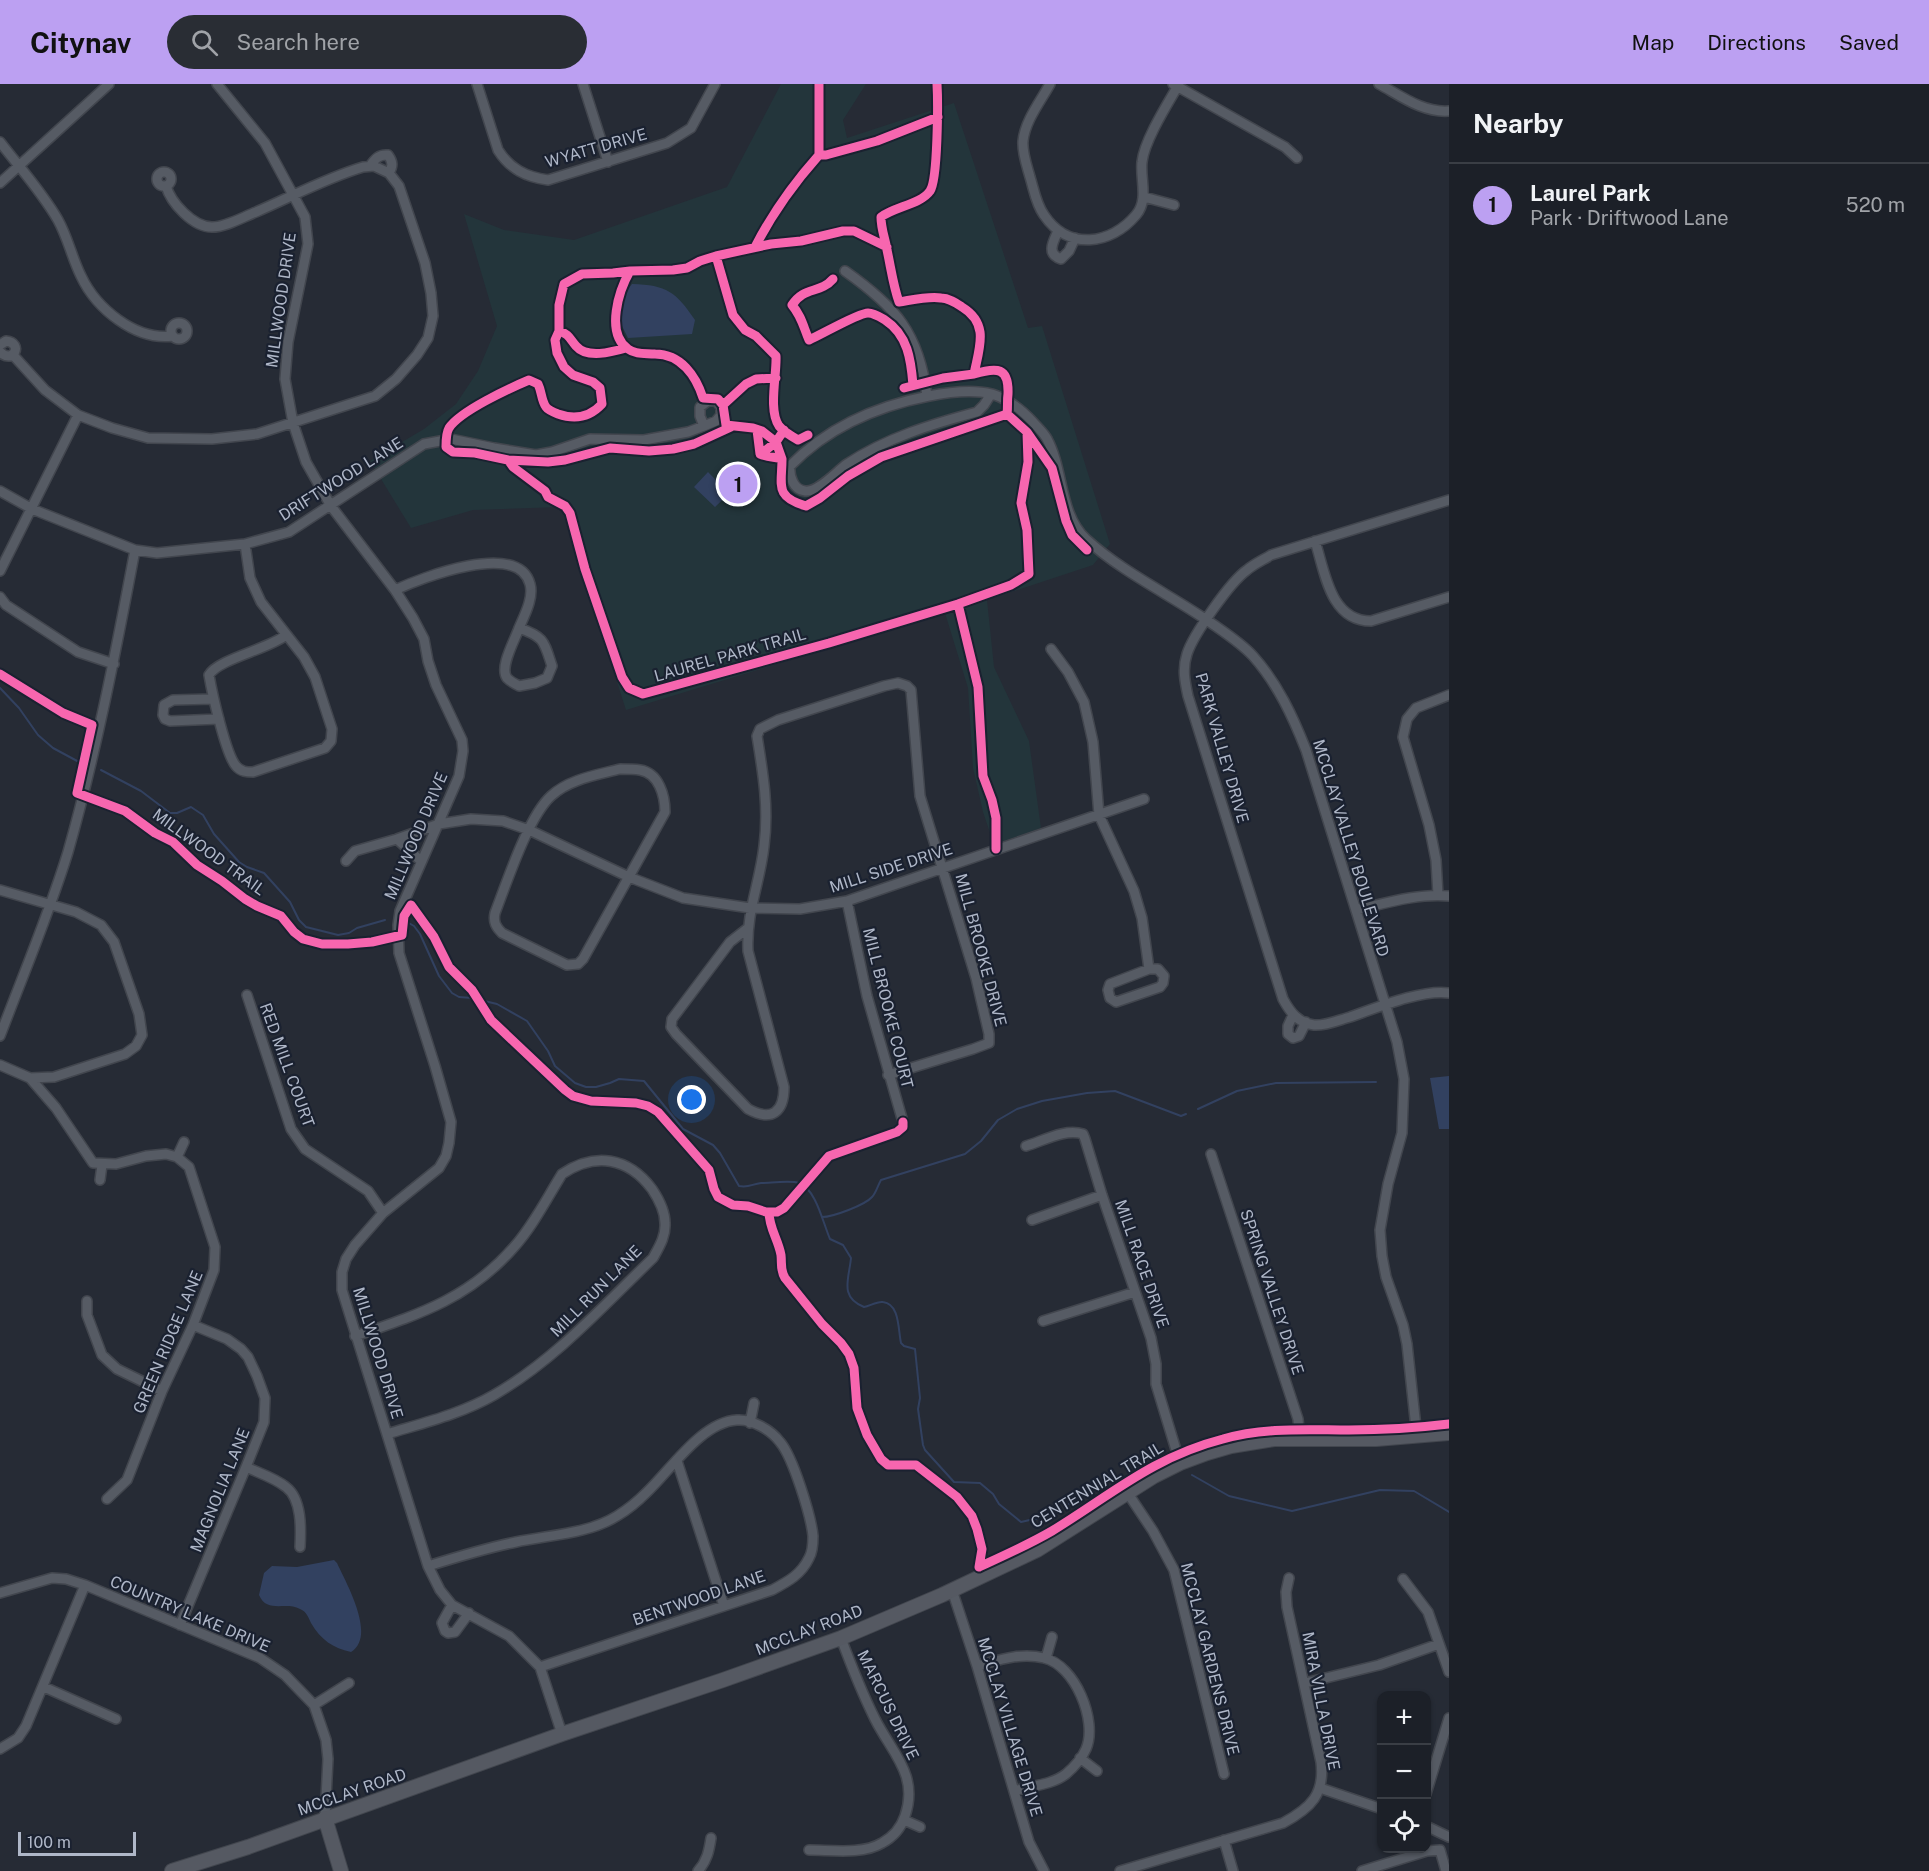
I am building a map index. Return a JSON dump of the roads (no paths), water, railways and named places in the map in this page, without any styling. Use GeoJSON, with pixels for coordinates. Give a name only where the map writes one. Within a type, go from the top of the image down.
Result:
{"type":"FeatureCollection","features":[{"type":"Feature","properties":{"kind":"main road","name":"MCCLAY ROAD"},"geometry":{"type":"LineString","coordinates":[[171,1871],[248,1847],[562,1734],[841,1638],[1037,1550],[1127,1492],[1180,1463],[1231,1446],[1274,1439],[1417,1437],[1449,1433]]}},
{"type":"Feature","properties":{"kind":"main road"},"geometry":{"type":"LineString","coordinates":[[325,1818],[341,1871]]}},
{"type":"Feature","properties":{"kind":"street"},"geometry":{"type":"LineString","coordinates":[[91,84],[99,93]]}},
{"type":"Feature","properties":{"kind":"street"},"geometry":{"type":"LineString","coordinates":[[0,183],[109,84]]}},
{"type":"Feature","properties":{"kind":"street","name":"MILLWOOD DRIVE"},"geometry":{"type":"LineString","coordinates":[[216,84],[265,143],[305,217],[308,244],[288,342],[285,379],[293,423],[306,462],[331,506],[413,618],[424,639],[436,685],[462,740],[464,751],[459,776],[400,911],[398,925],[399,953],[451,1122],[446,1156],[439,1168],[383,1213],[355,1245],[346,1259],[342,1272],[342,1290],[355,1336],[428,1566],[440,1590],[452,1605]]}},
{"type":"Feature","properties":{"kind":"street","name":"WYATT DRIVE"},"geometry":{"type":"LineString","coordinates":[[477,84],[498,150],[503,158],[514,170],[548,180],[667,143],[691,128],[715,84]]}},
{"type":"Feature","properties":{"kind":"street"},"geometry":{"type":"LineString","coordinates":[[583,84],[608,162]]}},
{"type":"Feature","properties":{"kind":"street"},"geometry":{"type":"LineString","coordinates":[[1050,84],[1028,123],[1023,144],[1036,200],[1042,214],[1058,231],[1081,240],[1099,240],[1124,228],[1138,212],[1144,197],[1142,164],[1144,150],[1177,85],[1285,147],[1297,158]]}},
{"type":"Feature","properties":{"kind":"street"},"geometry":{"type":"LineString","coordinates":[[1379,84],[1425,108],[1437,112],[1449,111]]}},
{"type":"Feature","properties":{"kind":"street"},"geometry":{"type":"LineString","coordinates":[[0,142],[41,194],[59,222],[81,277],[94,297],[110,313],[142,333],[163,337],[173,336]]}},
{"type":"Feature","properties":{"kind":"street"},"geometry":{"type":"LineString","coordinates":[[370,166],[375,159],[388,155],[393,165],[390,173]]}},
{"type":"Feature","properties":{"kind":"street"},"geometry":{"type":"LineString","coordinates":[[13,355],[45,390],[78,415],[148,438],[212,439],[257,434],[375,396],[396,379],[428,338],[433,315],[425,263],[399,186],[390,173],[370,166],[352,170],[235,220],[211,227],[200,224],[186,215],[169,197],[166,186]]}},
{"type":"Feature","properties":{"kind":"street"},"geometry":{"type":"LineString","coordinates":[[1144,197],[1174,205]]}},
{"type":"Feature","properties":{"kind":"street"},"geometry":{"type":"LineString","coordinates":[[1058,231],[1052,248],[1056,257],[1061,259],[1065,256],[1075,238]]}},
{"type":"Feature","properties":{"kind":"street"},"geometry":{"type":"LineString","coordinates":[[845,271],[875,292],[900,318],[912,337],[927,396]]}},
{"type":"Feature","properties":{"kind":"street"},"geometry":{"type":"LineString","coordinates":[[0,345],[6,340],[13,343],[15,350],[13,355]]}},
{"type":"Feature","properties":{"kind":"street"},"geometry":{"type":"LineString","coordinates":[[0,352],[5,357],[13,355]]}},
{"type":"Feature","properties":{"kind":"street"},"geometry":{"type":"LineString","coordinates":[[956,391],[991,394],[977,412],[888,441],[846,465],[815,489],[804,491],[798,489],[793,482],[789,474],[790,466],[802,454],[834,431],[855,418],[875,410],[927,396],[956,391]]}},
{"type":"Feature","properties":{"kind":"street","name":"MCCLAY VALLEY BOULEVARD"},"geometry":{"type":"LineString","coordinates":[[991,394],[1024,412],[1047,438],[1071,519],[1086,539],[1116,562],[1206,620],[1252,655],[1275,685],[1293,717],[1306,750],[1397,1042],[1404,1078],[1402,1133],[1383,1205],[1380,1230],[1388,1286],[1403,1325],[1407,1344],[1417,1437]]}},
{"type":"Feature","properties":{"kind":"street"},"geometry":{"type":"LineString","coordinates":[[0,571],[78,415]]}},
{"type":"Feature","properties":{"kind":"street","name":"DRIFTWOOD LANE"},"geometry":{"type":"LineString","coordinates":[[0,491],[32,509],[135,550],[157,553],[245,544],[290,532],[424,444],[446,439],[536,455],[590,439],[644,440],[688,432],[704,426]]}},
{"type":"Feature","properties":{"kind":"street","name":"PARK VALLEY DRIVE"},"geometry":{"type":"LineString","coordinates":[[1449,500],[1271,555],[1245,571],[1225,593],[1206,620],[1187,653],[1184,672],[1185,683],[1283,999],[1293,1015],[1313,1025],[1328,1024],[1412,997],[1449,993]]}},
{"type":"Feature","properties":{"kind":"street"},"geometry":{"type":"LineString","coordinates":[[1315,541],[1334,598],[1341,609],[1353,618],[1371,621],[1449,597]]}},
{"type":"Feature","properties":{"kind":"street"},"geometry":{"type":"LineString","coordinates":[[245,544],[250,578],[261,602],[304,657],[315,677],[332,729],[331,741],[325,748],[253,772],[244,772],[233,762],[213,699],[209,675],[215,667],[249,654],[286,635]]}},
{"type":"Feature","properties":{"kind":"street"},"geometry":{"type":"LineString","coordinates":[[0,1036],[67,855],[114,664],[135,550]]}},
{"type":"Feature","properties":{"kind":"street"},"geometry":{"type":"LineString","coordinates":[[394,590],[417,580],[465,566],[512,565],[523,572],[531,586],[529,603],[505,662],[504,671],[507,677],[519,686],[547,678],[552,666],[541,639],[534,633],[519,628]]}},
{"type":"Feature","properties":{"kind":"street"},"geometry":{"type":"LineString","coordinates":[[0,597],[6,605],[78,652],[114,664]]}},
{"type":"Feature","properties":{"kind":"street"},"geometry":{"type":"LineString","coordinates":[[1051,649],[1068,672],[1084,702],[1093,742],[1099,815],[1134,891],[1142,918],[1149,969]]}},
{"type":"Feature","properties":{"kind":"street"},"geometry":{"type":"LineString","coordinates":[[748,928],[730,942],[672,1018],[671,1027],[748,1109],[761,1116],[774,1113],[781,1107],[784,1087],[748,951],[750,908],[764,849],[766,827],[764,782],[756,735],[759,729],[778,720],[898,683],[911,690],[920,796],[943,868]]}},
{"type":"Feature","properties":{"kind":"street"},"geometry":{"type":"LineString","coordinates":[[1438,895],[1436,860],[1429,825],[1403,737],[1407,719],[1416,708],[1449,694]]}},
{"type":"Feature","properties":{"kind":"street"},"geometry":{"type":"LineString","coordinates":[[213,699],[173,700],[164,705],[163,715],[170,721],[219,719]]}},
{"type":"Feature","properties":{"kind":"street"},"geometry":{"type":"LineString","coordinates":[[620,769],[641,770],[655,778],[663,794],[664,812],[583,959],[578,964],[567,965],[502,933],[496,926],[494,919],[529,830],[538,811],[552,795],[579,780],[620,769]]}},
{"type":"Feature","properties":{"kind":"street","name":"MILL SIDE DRIVE"},"geometry":{"type":"LineString","coordinates":[[346,861],[355,851],[397,840],[439,824],[471,819],[503,821],[529,830],[629,877],[683,898],[750,908],[800,909],[847,901],[1144,799]]}},
{"type":"Feature","properties":{"kind":"street"},"geometry":{"type":"LineString","coordinates":[[397,840],[422,861]]}},
{"type":"Feature","properties":{"kind":"street","name":"MILL BROOKE DRIVE"},"geometry":{"type":"LineString","coordinates":[[888,1075],[989,1043],[976,978],[943,868]]}},
{"type":"Feature","properties":{"kind":"street"},"geometry":{"type":"LineString","coordinates":[[0,890],[76,912],[101,925],[114,942],[139,1014],[142,1035],[136,1046],[125,1054],[52,1077],[30,1078]]}},
{"type":"Feature","properties":{"kind":"street"},"geometry":{"type":"LineString","coordinates":[[1356,910],[1391,902],[1438,895],[1449,896]]}},
{"type":"Feature","properties":{"kind":"street","name":"MILL BROOKE COURT"},"geometry":{"type":"LineString","coordinates":[[847,901],[867,996],[903,1122]]}},
{"type":"Feature","properties":{"kind":"street"},"geometry":{"type":"LineString","coordinates":[[1149,969],[1158,969],[1164,976],[1165,979],[1160,987],[1116,1002],[1110,998],[1108,990],[1110,984],[1149,969]]}},
{"type":"Feature","properties":{"kind":"street","name":"RED MILL COURT"},"geometry":{"type":"LineString","coordinates":[[247,995],[291,1129],[304,1149],[368,1191],[383,1213]]}},
{"type":"Feature","properties":{"kind":"street","name":"PARK VALLEY DRIVE"},"geometry":{"type":"LineString","coordinates":[[1293,1015],[1288,1026],[1288,1034],[1293,1038],[1299,1036],[1306,1022]]}},
{"type":"Feature","properties":{"kind":"street"},"geometry":{"type":"LineString","coordinates":[[0,1065],[30,1078],[47,1097],[93,1163],[116,1164],[146,1156],[166,1154],[177,1157],[184,1142]]}},
{"type":"Feature","properties":{"kind":"street"},"geometry":{"type":"LineString","coordinates":[[47,1097],[52,1077]]}},
{"type":"Feature","properties":{"kind":"street","name":"MILL RACE DRIVE"},"geometry":{"type":"LineString","coordinates":[[1026,1146],[1066,1133],[1083,1134],[1154,1348],[1156,1384],[1180,1463]]}},
{"type":"Feature","properties":{"kind":"street","name":"SPRING VALLEY DRIVE"},"geometry":{"type":"LineString","coordinates":[[1211,1154],[1298,1419],[1300,1439]]}},
{"type":"Feature","properties":{"kind":"street","name":"GREEN RIDGE LANE"},"geometry":{"type":"LineString","coordinates":[[107,1499],[127,1480],[214,1270],[215,1247],[189,1167],[177,1157]]}},
{"type":"Feature","properties":{"kind":"street","name":"MILL RUN LANE"},"geometry":{"type":"LineString","coordinates":[[355,1336],[442,1304],[471,1286],[514,1247],[562,1174],[572,1167],[600,1160],[620,1163],[634,1171],[658,1198],[665,1223],[662,1242],[652,1258],[560,1348],[527,1374],[493,1396],[448,1416],[387,1434]]}},
{"type":"Feature","properties":{"kind":"street"},"geometry":{"type":"LineString","coordinates":[[100,1180],[102,1165]]}},
{"type":"Feature","properties":{"kind":"street"},"geometry":{"type":"LineString","coordinates":[[1032,1220],[1102,1195]]}},
{"type":"Feature","properties":{"kind":"street"},"geometry":{"type":"LineString","coordinates":[[1043,1321],[1135,1292]]}},
{"type":"Feature","properties":{"kind":"street"},"geometry":{"type":"LineString","coordinates":[[87,1300],[87,1315],[102,1355],[117,1369],[162,1391]]}},
{"type":"Feature","properties":{"kind":"street","name":"MAGNOLIA LANE"},"geometry":{"type":"LineString","coordinates":[[180,1625],[264,1422],[265,1398],[248,1357],[227,1339],[193,1325]]}},
{"type":"Feature","properties":{"kind":"street"},"geometry":{"type":"LineString","coordinates":[[428,1566],[514,1542],[590,1528],[616,1517],[645,1494],[699,1438],[713,1428],[732,1420],[740,1419],[750,1423],[754,1403]]}},
{"type":"Feature","properties":{"kind":"street","name":"BENTWOOD LANE"},"geometry":{"type":"LineString","coordinates":[[540,1667],[772,1590],[795,1578],[809,1558],[813,1538],[809,1517],[782,1443],[772,1433],[750,1423]]}},
{"type":"Feature","properties":{"kind":"street"},"geometry":{"type":"LineString","coordinates":[[676,1461],[724,1606]]}},
{"type":"Feature","properties":{"kind":"street"},"geometry":{"type":"LineString","coordinates":[[246,1467],[286,1487],[294,1497],[301,1524],[300,1547]]}},
{"type":"Feature","properties":{"kind":"street","name":"MCCLAY GARDENS DRIVE"},"geometry":{"type":"LineString","coordinates":[[1127,1492],[1153,1531],[1174,1570],[1224,1774]]}},
{"type":"Feature","properties":{"kind":"street","name":"COUNTRY LAKE DRIVE"},"geometry":{"type":"LineString","coordinates":[[0,1593],[52,1578],[66,1579],[260,1658],[285,1675],[314,1705],[326,1740],[328,1759],[325,1818]]}},
{"type":"Feature","properties":{"kind":"street","name":"MIRA VILLA DRIVE"},"geometry":{"type":"LineString","coordinates":[[1120,1871],[1283,1823],[1298,1816],[1310,1804],[1320,1788],[1323,1776],[1321,1761],[1287,1607],[1286,1592],[1289,1578]]}},
{"type":"Feature","properties":{"kind":"street"},"geometry":{"type":"LineString","coordinates":[[1403,1579],[1428,1612],[1449,1672]]}},
{"type":"Feature","properties":{"kind":"street"},"geometry":{"type":"LineString","coordinates":[[0,1749],[18,1738],[26,1726],[85,1585]]}},
{"type":"Feature","properties":{"kind":"street","name":"MCCLAY VILLAGE DRIVE"},"geometry":{"type":"LineString","coordinates":[[952,1590],[1029,1842],[1044,1871]]}},
{"type":"Feature","properties":{"kind":"street"},"geometry":{"type":"LineString","coordinates":[[469,1613],[455,1632],[445,1631],[442,1623],[452,1605],[469,1613],[509,1636],[540,1667],[562,1734]]}},
{"type":"Feature","properties":{"kind":"street"},"geometry":{"type":"LineString","coordinates":[[1046,1658],[1052,1637]]}},
{"type":"Feature","properties":{"kind":"street","name":"MARCUS DRIVE"},"geometry":{"type":"LineString","coordinates":[[841,1638],[857,1679],[876,1720],[902,1766],[909,1785],[910,1796],[904,1820]]}},
{"type":"Feature","properties":{"kind":"street"},"geometry":{"type":"LineString","coordinates":[[1305,1683],[1379,1665],[1439,1644]]}},
{"type":"Feature","properties":{"kind":"street"},"geometry":{"type":"LineString","coordinates":[[977,1666],[1025,1655],[1046,1658],[1063,1667],[1082,1699],[1087,1714],[1089,1732],[1086,1749],[1067,1773],[1056,1780],[1014,1791]]}},
{"type":"Feature","properties":{"kind":"street"},"geometry":{"type":"LineString","coordinates":[[314,1705],[349,1683]]}},
{"type":"Feature","properties":{"kind":"street"},"geometry":{"type":"LineString","coordinates":[[44,1687],[116,1719]]}},
{"type":"Feature","properties":{"kind":"street"},"geometry":{"type":"LineString","coordinates":[[1431,1777],[1449,1718]]}},
{"type":"Feature","properties":{"kind":"street"},"geometry":{"type":"LineString","coordinates":[[1080,1758],[1097,1771]]}},
{"type":"Feature","properties":{"kind":"street"},"geometry":{"type":"LineString","coordinates":[[1320,1788],[1377,1807]]}},
{"type":"Feature","properties":{"kind":"street"},"geometry":{"type":"LineString","coordinates":[[809,1850],[861,1849],[881,1844],[899,1830],[904,1820],[920,1827]]}},
{"type":"Feature","properties":{"kind":"street"},"geometry":{"type":"LineString","coordinates":[[1431,1828],[1449,1837]]}},
{"type":"Feature","properties":{"kind":"street"},"geometry":{"type":"LineString","coordinates":[[699,1871],[705,1864],[711,1838]]}},
{"type":"Feature","properties":{"kind":"street"},"geometry":{"type":"LineString","coordinates":[[1224,1840],[1233,1871]]}},
{"type":"Feature","properties":{"kind":"street"},"geometry":{"type":"LineString","coordinates":[[1431,1851],[1440,1850],[1446,1871]]}},
{"type":"Feature","properties":{"kind":"street"},"geometry":{"type":"LineString","coordinates":[[1362,1871],[1381,1868],[1408,1853]]}},
{"type":"Feature","properties":{"kind":"water"},"geometry":{"type":"Polygon","coordinates":[[[632,284],[662,288],[676,297],[695,320],[692,334],[628,338],[620,322],[625,293],[632,284]]]}},
{"type":"Feature","properties":{"kind":"water"},"geometry":{"type":"Polygon","coordinates":[[[708,472],[718,482],[731,476],[739,484],[715,507],[694,487],[708,472]]]}},
{"type":"Feature","properties":{"kind":"water"},"geometry":{"type":"Polygon","coordinates":[[[1449,1076],[1449,1129],[1439,1129],[1430,1078],[1449,1076]]]}},
{"type":"Feature","properties":{"kind":"water"},"geometry":{"type":"Polygon","coordinates":[[[334,1560],[352,1596],[360,1622],[361,1634],[358,1644],[351,1652],[333,1646],[323,1639],[302,1610],[289,1606],[272,1606],[262,1601],[259,1595],[264,1573],[272,1566],[297,1567],[334,1560]]]}},
{"type":"Feature","properties":{"kind":"waterway"},"geometry":{"type":"LineString","coordinates":[[0,688],[19,708],[38,735],[53,748],[79,762]]}},
{"type":"Feature","properties":{"kind":"waterway"},"geometry":{"type":"LineString","coordinates":[[101,770],[141,791],[170,813],[177,813],[191,807],[203,815],[214,834],[239,862],[264,873],[290,902],[299,920],[306,927],[338,935],[385,920]]}},
{"type":"Feature","properties":{"kind":"waterway"},"geometry":{"type":"LineString","coordinates":[[407,922],[414,926],[420,934],[439,976],[452,993],[459,997],[497,1004],[527,1021],[548,1051],[555,1066],[575,1083],[586,1087],[596,1087],[619,1079],[644,1081],[683,1129],[713,1145],[739,1186],[786,1182],[795,1182],[805,1186],[818,1207],[830,1239],[843,1245],[851,1258],[847,1287],[851,1298],[864,1307],[881,1302],[893,1307],[901,1343],[915,1349],[920,1398],[918,1409],[925,1450],[954,1482],[980,1483],[993,1494],[999,1504],[1021,1522],[1055,1512]]}},
{"type":"Feature","properties":{"kind":"waterway"},"geometry":{"type":"LineString","coordinates":[[1198,1109],[1237,1091],[1276,1083],[1376,1082]]}},
{"type":"Feature","properties":{"kind":"waterway"},"geometry":{"type":"LineString","coordinates":[[822,1217],[863,1204],[872,1197],[881,1180],[965,1154],[981,1141],[998,1120],[1017,1109],[1042,1101],[1087,1093],[1115,1091],[1181,1116],[1186,1114]]}},
{"type":"Feature","properties":{"kind":"waterway"},"geometry":{"type":"LineString","coordinates":[[1192,1475],[1229,1496],[1292,1511],[1380,1490],[1414,1491],[1449,1512]]}},
{"type":"Feature","properties":{"kind":"waterway"},"geometry":{"type":"LineString","coordinates":[[1069,1504],[1106,1480]]}},
{"type":"Feature","properties":{"kind":"place","name":"Laurel Park"},"geometry":{"type":"Point","coordinates":[738,484]}}]}
